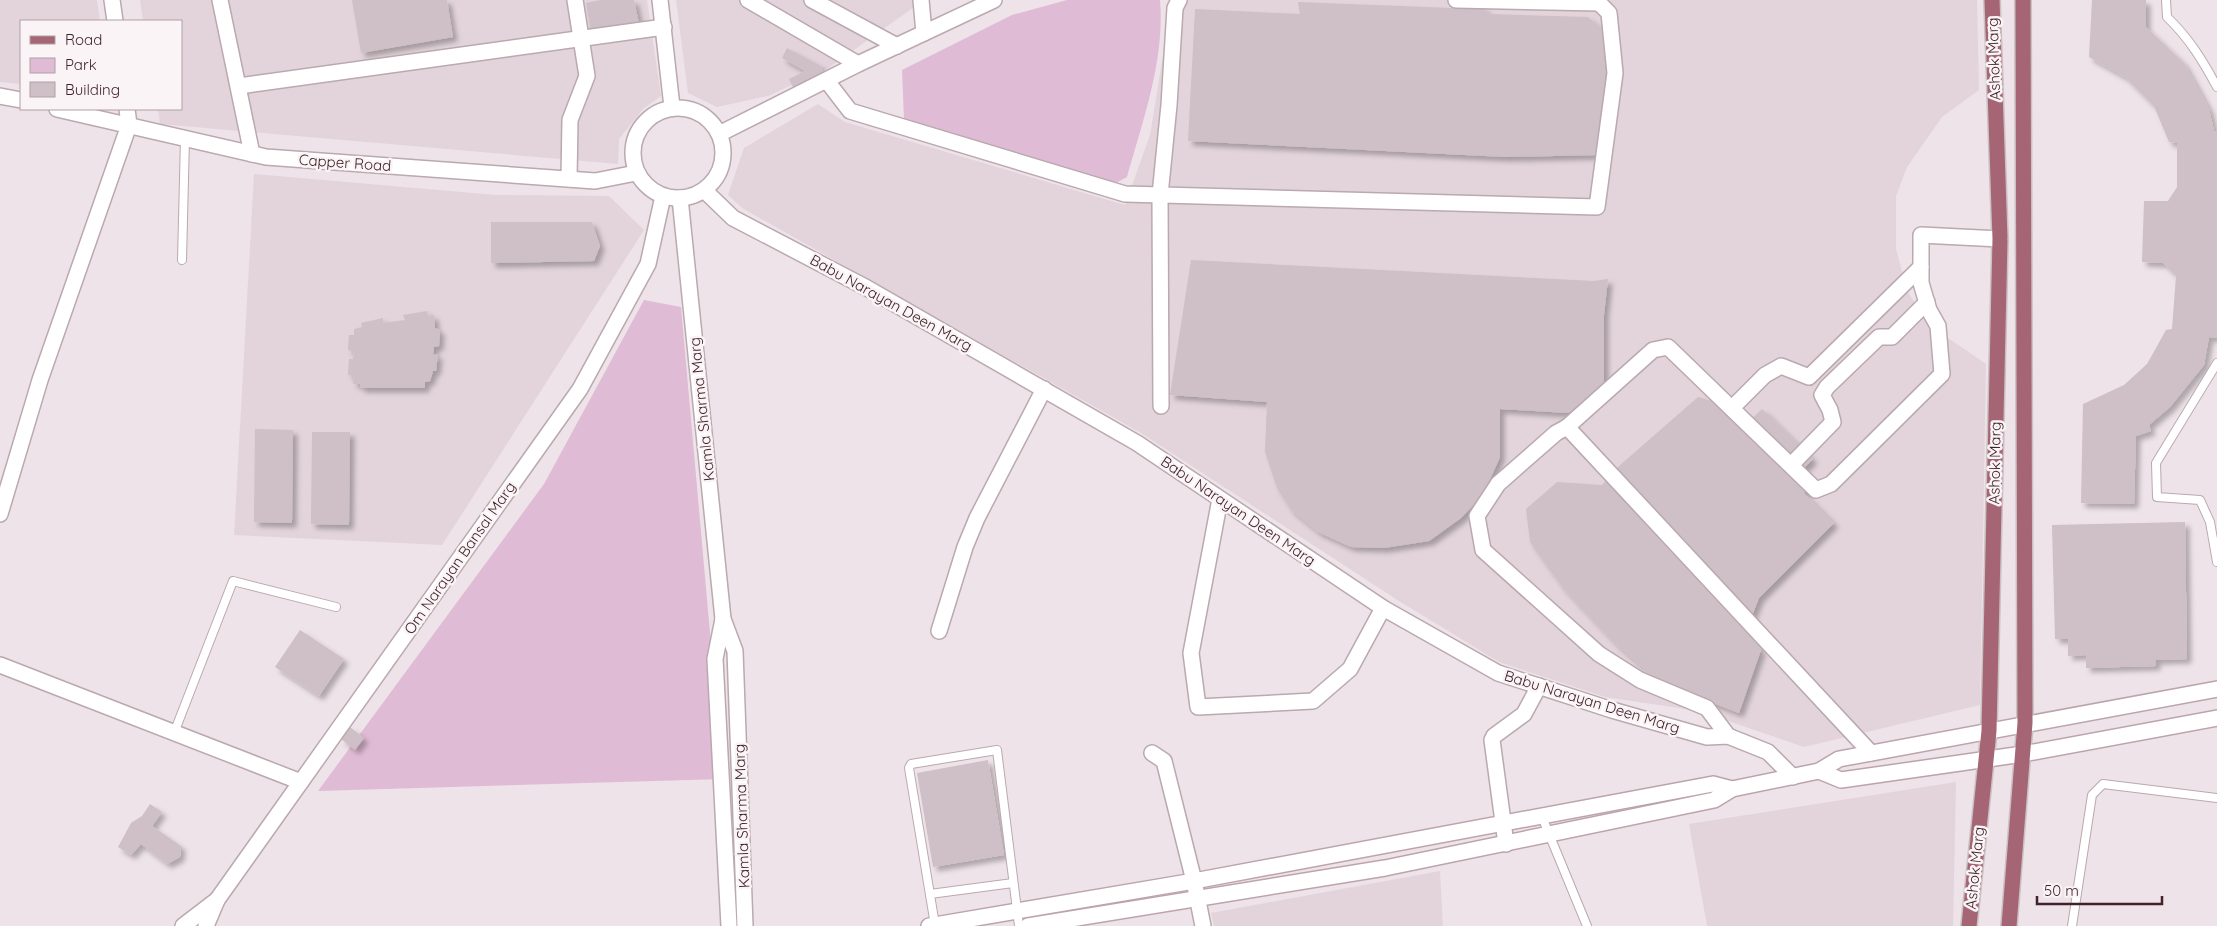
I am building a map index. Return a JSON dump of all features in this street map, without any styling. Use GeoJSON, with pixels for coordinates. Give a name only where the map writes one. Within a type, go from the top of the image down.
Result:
{"type":"FeatureCollection","features":[{"type":"Feature","properties":{"kind":"main road","name":"Ashok Marg"},"geometry":{"type":"LineString","coordinates":[[1969,926],[1989,731],[2000,239],[1992,0]]}},
{"type":"Feature","properties":{"kind":"main road","name":"Ashok Marg"},"geometry":{"type":"LineString","coordinates":[[2009,926],[2025,724],[2022,240],[2023,0]]}},
{"type":"Feature","properties":{"kind":"main road"},"geometry":{"type":"LineString","coordinates":[[2000,239],[2022,240]]}},
{"type":"Feature","properties":{"kind":"street"},"geometry":{"type":"LineString","coordinates":[[112,0],[115,20]]}},
{"type":"Feature","properties":{"kind":"street"},"geometry":{"type":"LineString","coordinates":[[220,0],[252,154]]}},
{"type":"Feature","properties":{"kind":"street"},"geometry":{"type":"LineString","coordinates":[[569,179],[570,120],[587,76],[575,0]]}},
{"type":"Feature","properties":{"kind":"street"},"geometry":{"type":"LineString","coordinates":[[660,0],[672,107]]}},
{"type":"Feature","properties":{"kind":"street"},"geometry":{"type":"LineString","coordinates":[[748,0],[858,64]]}},
{"type":"Feature","properties":{"kind":"street"},"geometry":{"type":"LineString","coordinates":[[812,0],[898,46]]}},
{"type":"Feature","properties":{"kind":"street"},"geometry":{"type":"LineString","coordinates":[[921,0],[924,33]]}},
{"type":"Feature","properties":{"kind":"street"},"geometry":{"type":"LineString","coordinates":[[719,134],[858,64],[994,0]]}},
{"type":"Feature","properties":{"kind":"street"},"geometry":{"type":"LineString","coordinates":[[1161,406],[1160,195],[1169,104],[1175,8],[1178,0]]}},
{"type":"Feature","properties":{"kind":"street"},"geometry":{"type":"LineString","coordinates":[[827,81],[850,112],[1125,194],[1597,207],[1615,73],[1609,13],[1598,2],[1456,0]]}},
{"type":"Feature","properties":{"kind":"street"},"geometry":{"type":"LineString","coordinates":[[239,86],[664,27]]}},
{"type":"Feature","properties":{"kind":"street"},"geometry":{"type":"LineString","coordinates":[[0,96],[20,100]]}},
{"type":"Feature","properties":{"kind":"street"},"geometry":{"type":"LineString","coordinates":[[672,107],[694,110],[709,119],[719,134],[723,150],[722,165],[715,178],[704,190],[680,198],[663,196],[646,186],[636,173],[632,156],[634,137],[645,120],[659,111],[672,107]]}},
{"type":"Feature","properties":{"kind":"street","name":"Capper Road"},"geometry":{"type":"LineString","coordinates":[[62,110],[266,157],[595,181],[636,173]]}},
{"type":"Feature","properties":{"kind":"street"},"geometry":{"type":"LineString","coordinates":[[0,514],[40,380],[129,125],[126,110]]}},
{"type":"Feature","properties":{"kind":"street","name":"Babu Narayan Deen Marg"},"geometry":{"type":"LineString","coordinates":[[704,190],[733,218],[867,288],[1137,443],[1383,608],[1498,673],[1707,737],[1728,736],[1768,752],[1793,777]]}},
{"type":"Feature","properties":{"kind":"street","name":"Om Narayan Bansal Marg"},"geometry":{"type":"LineString","coordinates":[[217,900],[580,389],[648,264],[663,196]]}},
{"type":"Feature","properties":{"kind":"street","name":"Kamla Sharma Marg"},"geometry":{"type":"LineString","coordinates":[[680,198],[722,619],[715,659],[729,926]]}},
{"type":"Feature","properties":{"kind":"street"},"geometry":{"type":"LineString","coordinates":[[1728,736],[1707,708],[1640,680],[1599,654],[1483,550],[1476,516],[1498,484],[1556,433],[1567,427],[1653,350],[1668,347],[1816,490],[1831,484],[1942,374],[1938,326],[1921,283],[1921,235],[2000,239]]}},
{"type":"Feature","properties":{"kind":"street"},"geometry":{"type":"LineString","coordinates":[[1732,408],[1765,375],[1781,366],[1810,377],[1921,267]]}},
{"type":"Feature","properties":{"kind":"street"},"geometry":{"type":"LineString","coordinates":[[1791,465],[1833,422],[1830,410],[1822,395],[1827,387],[1879,337],[1892,337],[1927,302]]}},
{"type":"Feature","properties":{"kind":"street"},"geometry":{"type":"LineString","coordinates":[[940,631],[965,547],[977,518],[1044,389]]}},
{"type":"Feature","properties":{"kind":"street"},"geometry":{"type":"LineString","coordinates":[[1567,427],[1871,753]]}},
{"type":"Feature","properties":{"kind":"street"},"geometry":{"type":"LineString","coordinates":[[1220,499],[1191,653],[1198,707],[1312,701],[1350,669],[1383,608]]}},
{"type":"Feature","properties":{"kind":"street","name":"Kamla Sharma Marg"},"geometry":{"type":"LineString","coordinates":[[722,619],[735,651],[746,926]]}},
{"type":"Feature","properties":{"kind":"street"},"geometry":{"type":"LineString","coordinates":[[0,665],[301,782]]}},
{"type":"Feature","properties":{"kind":"street"},"geometry":{"type":"LineString","coordinates":[[1506,844],[1492,740],[1494,736],[1524,714],[1539,686]]}},
{"type":"Feature","properties":{"kind":"street"},"geometry":{"type":"LineString","coordinates":[[1028,926],[1339,875],[1550,836],[1714,800],[1732,789],[1819,772],[1839,759],[2217,689]]}},
{"type":"Feature","properties":{"kind":"street"},"geometry":{"type":"LineString","coordinates":[[1819,772],[1841,780],[2022,754],[2217,718]]}},
{"type":"Feature","properties":{"kind":"street"},"geometry":{"type":"LineString","coordinates":[[1152,753],[1164,761],[1194,881],[1203,926]]}},
{"type":"Feature","properties":{"kind":"street"},"geometry":{"type":"LineString","coordinates":[[722,783],[740,782]]}},
{"type":"Feature","properties":{"kind":"street"},"geometry":{"type":"LineString","coordinates":[[932,926],[1018,919],[1194,881],[1503,825],[1713,784],[1732,789]]}},
{"type":"Feature","properties":{"kind":"street"},"geometry":{"type":"LineString","coordinates":[[1336,855],[1339,875]]}},
{"type":"Feature","properties":{"kind":"street"},"geometry":{"type":"LineString","coordinates":[[183,926],[217,900]]}},
{"type":"Feature","properties":{"kind":"street"},"geometry":{"type":"LineString","coordinates":[[206,926],[217,900]]}},
{"type":"Feature","properties":{"kind":"lane"},"geometry":{"type":"LineString","coordinates":[[2166,0],[2167,17],[2183,33],[2202,59],[2217,87]]}},
{"type":"Feature","properties":{"kind":"lane"},"geometry":{"type":"LineString","coordinates":[[182,260],[186,138]]}},
{"type":"Feature","properties":{"kind":"lane"},"geometry":{"type":"LineString","coordinates":[[2217,363],[2156,463],[2157,497],[2200,500],[2210,522],[2217,562]]}},
{"type":"Feature","properties":{"kind":"lane"},"geometry":{"type":"LineString","coordinates":[[174,733],[233,581],[336,607]]}},
{"type":"Feature","properties":{"kind":"lane"},"geometry":{"type":"LineString","coordinates":[[932,926],[930,894],[908,768],[911,764],[997,750],[1018,919]]}},
{"type":"Feature","properties":{"kind":"lane"},"geometry":{"type":"LineString","coordinates":[[2072,926],[2092,795],[2103,784],[2217,798]]}},
{"type":"Feature","properties":{"kind":"lane"},"geometry":{"type":"LineString","coordinates":[[1542,817],[1587,926]]}},
{"type":"Feature","properties":{"kind":"lane"},"geometry":{"type":"LineString","coordinates":[[930,894],[1013,883]]}},
{"type":"Feature","properties":{"kind":"shaded area"},"geometry":{"type":"Polygon","coordinates":[[[0,0],[97,0],[100,20],[20,20],[20,84],[0,82],[0,0]]]}},
{"type":"Feature","properties":{"kind":"shaded area"},"geometry":{"type":"Polygon","coordinates":[[[140,0],[647,0],[661,96],[643,109],[619,139],[618,164],[160,124],[158,110],[182,110],[182,20],[143,20],[140,0]]]}},
{"type":"Feature","properties":{"kind":"shaded area"},"geometry":{"type":"Polygon","coordinates":[[[676,0],[924,0],[830,67],[768,96],[717,107],[688,93],[676,0]]]}},
{"type":"Feature","properties":{"kind":"shaded area"},"geometry":{"type":"Polygon","coordinates":[[[1172,0],[1977,0],[1979,90],[1942,117],[1907,167],[1896,196],[1896,249],[1907,291],[1932,327],[1986,364],[1980,705],[1804,747],[1699,711],[1605,697],[1499,662],[1399,601],[1141,433],[742,208],[728,195],[744,148],[818,104],[845,122],[1125,205],[1150,135],[1172,0]]]}},
{"type":"Feature","properties":{"kind":"shaded area"},"geometry":{"type":"Polygon","coordinates":[[[254,174],[496,195],[609,196],[644,230],[442,545],[234,535],[254,174]]]}},
{"type":"Feature","properties":{"kind":"shaded area"},"geometry":{"type":"Polygon","coordinates":[[[1956,782],[1953,926],[1707,926],[1689,824],[1956,782]]]}},
{"type":"Feature","properties":{"kind":"shaded area"},"geometry":{"type":"Polygon","coordinates":[[[1440,871],[1443,926],[1214,926],[1211,913],[1440,871]]]}},
{"type":"Feature","properties":{"kind":"green space"},"geometry":{"type":"Polygon","coordinates":[[[1067,0],[1160,0],[1161,22],[1156,67],[1146,112],[1127,177],[1116,183],[904,119],[902,70],[1012,15],[1067,0]]]}},
{"type":"Feature","properties":{"kind":"green space"},"geometry":{"type":"Polygon","coordinates":[[[644,300],[681,307],[723,779],[318,791],[544,484],[644,300]]]}},
{"type":"Feature","properties":{"kind":"building"},"geometry":{"type":"Polygon","coordinates":[[[352,0],[447,0],[453,37],[361,53],[352,0]]]}},
{"type":"Feature","properties":{"kind":"building"},"geometry":{"type":"Polygon","coordinates":[[[600,0],[634,0],[640,28],[591,34],[586,3],[600,0]]]}},
{"type":"Feature","properties":{"kind":"building"},"geometry":{"type":"Polygon","coordinates":[[[2092,0],[2146,0],[2146,27],[2184,63],[2209,109],[2214,131],[2217,131],[2217,338],[2209,337],[2204,365],[2170,407],[2149,425],[2151,431],[2136,436],[2134,504],[2081,503],[2083,404],[2124,385],[2147,364],[2166,330],[2172,329],[2176,276],[2163,263],[2142,262],[2144,201],[2168,201],[2177,187],[2177,143],[2169,142],[2154,106],[2125,77],[2089,57],[2092,0]]]}},
{"type":"Feature","properties":{"kind":"building"},"geometry":{"type":"Polygon","coordinates":[[[1298,2],[1452,8],[1482,7],[1489,14],[1588,17],[1606,32],[1607,60],[1598,155],[1505,157],[1188,141],[1195,9],[1300,14],[1298,2]]]}},
{"type":"Feature","properties":{"kind":"building"},"geometry":{"type":"Polygon","coordinates":[[[787,48],[823,67],[823,74],[794,89],[789,79],[805,71],[782,58],[787,48]]]}},
{"type":"Feature","properties":{"kind":"building"},"geometry":{"type":"Polygon","coordinates":[[[491,222],[592,222],[600,246],[594,261],[491,263],[491,222]]]}},
{"type":"Feature","properties":{"kind":"building"},"geometry":{"type":"Polygon","coordinates":[[[1191,260],[1593,281],[1608,279],[1604,315],[1604,384],[1584,405],[1568,413],[1500,409],[1500,457],[1483,495],[1461,518],[1429,541],[1384,548],[1351,547],[1318,532],[1291,510],[1277,488],[1265,452],[1267,402],[1170,395],[1191,260]]]}},
{"type":"Feature","properties":{"kind":"building"},"geometry":{"type":"Polygon","coordinates":[[[427,311],[428,316],[434,315],[435,328],[440,330],[439,346],[434,347],[433,355],[438,354],[436,371],[433,371],[430,381],[425,382],[425,388],[360,388],[360,384],[353,384],[354,375],[348,375],[349,359],[353,359],[354,351],[348,350],[349,335],[354,335],[354,329],[362,327],[361,323],[383,318],[383,323],[405,320],[403,315],[427,311]]]}},
{"type":"Feature","properties":{"kind":"building"},"geometry":{"type":"Polygon","coordinates":[[[1698,397],[1712,401],[1742,428],[1762,409],[1813,459],[1795,477],[1806,489],[1804,493],[1834,523],[1759,598],[1746,631],[1761,650],[1739,713],[1660,683],[1615,643],[1563,588],[1530,542],[1526,509],[1557,482],[1602,485],[1619,466],[1698,397]]]}},
{"type":"Feature","properties":{"kind":"building"},"geometry":{"type":"Polygon","coordinates":[[[255,429],[293,430],[292,523],[254,522],[255,429]]]}},
{"type":"Feature","properties":{"kind":"building"},"geometry":{"type":"Polygon","coordinates":[[[312,432],[350,432],[349,525],[311,524],[312,432]]]}},
{"type":"Feature","properties":{"kind":"building"},"geometry":{"type":"Polygon","coordinates":[[[2185,522],[2187,659],[2156,660],[2156,666],[2086,668],[2086,655],[2068,656],[2068,639],[2055,639],[2052,525],[2185,522]]]}},
{"type":"Feature","properties":{"kind":"building"},"geometry":{"type":"Polygon","coordinates":[[[300,630],[344,659],[319,696],[275,667],[300,630]]]}},
{"type":"Feature","properties":{"kind":"building"},"geometry":{"type":"Polygon","coordinates":[[[350,727],[364,738],[355,750],[341,739],[350,727]]]}},
{"type":"Feature","properties":{"kind":"building"},"geometry":{"type":"Polygon","coordinates":[[[988,760],[1004,855],[933,867],[917,773],[988,760]]]}},
{"type":"Feature","properties":{"kind":"building"},"geometry":{"type":"Polygon","coordinates":[[[150,804],[162,812],[152,826],[181,846],[180,857],[167,864],[141,844],[131,855],[118,847],[131,823],[142,816],[150,804]]]}}]}
